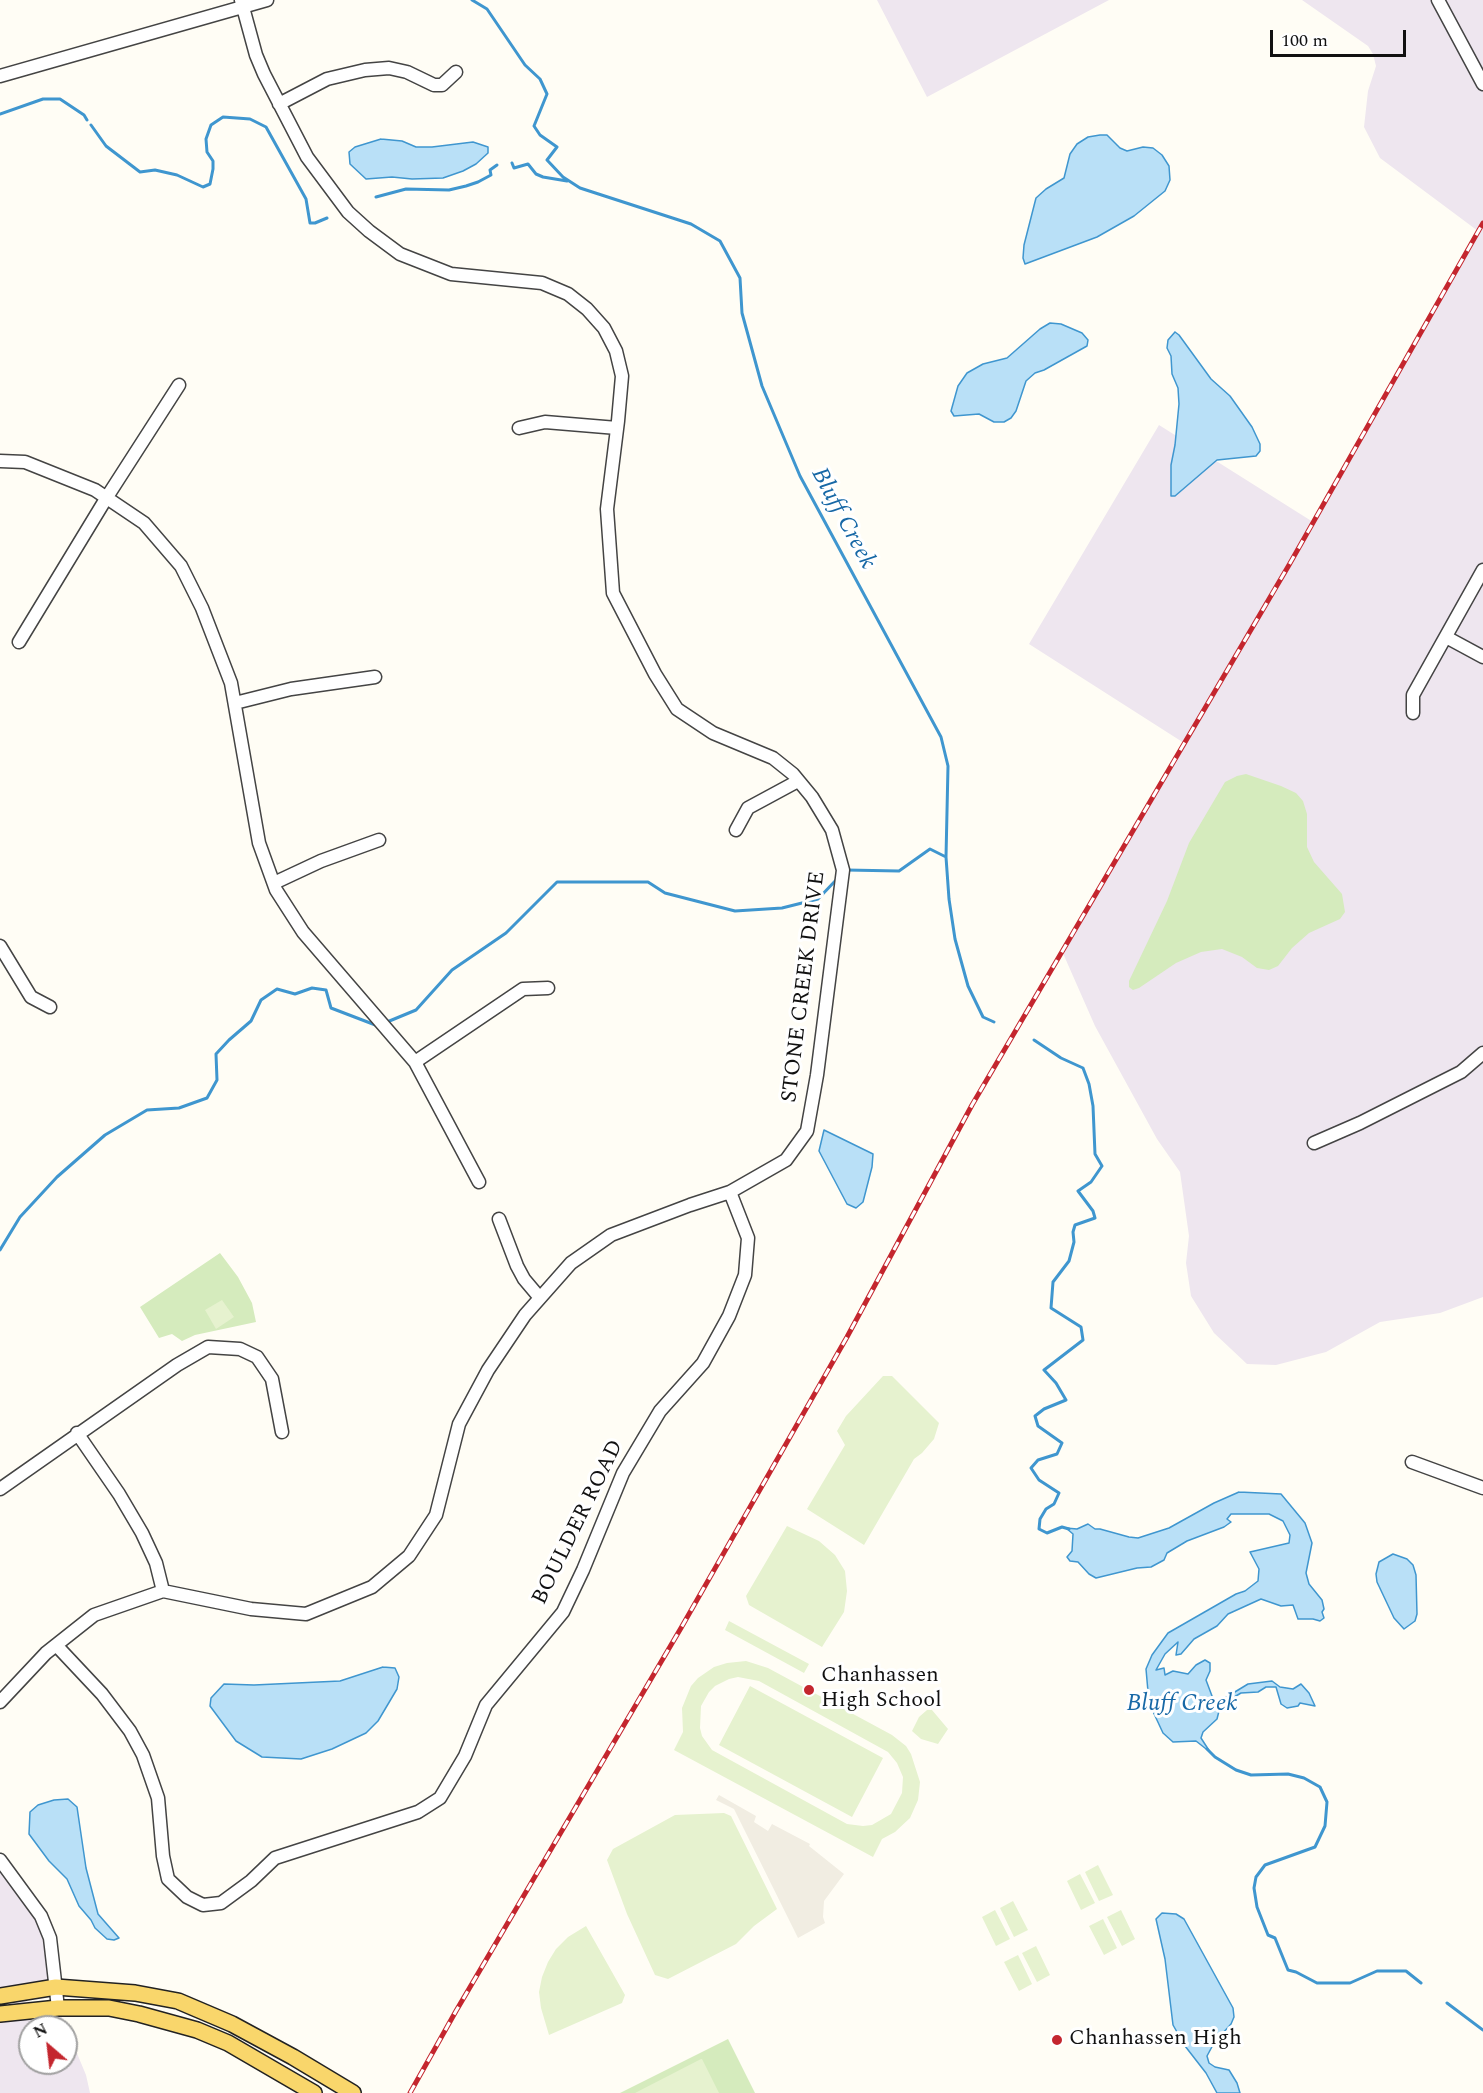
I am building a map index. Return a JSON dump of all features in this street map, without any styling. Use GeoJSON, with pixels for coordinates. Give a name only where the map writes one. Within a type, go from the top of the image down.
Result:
{"type":"FeatureCollection","features":[{"type":"Feature","properties":{"kind":"main road"},"geometry":{"type":"LineString","coordinates":[[0,1996],[56,1987],[135,1993],[178,2001],[232,2024],[293,2056],[353,2093]]}},
{"type":"Feature","properties":{"kind":"main road"},"geometry":{"type":"LineString","coordinates":[[0,2014],[58,2008],[109,2008],[139,2014],[197,2030],[228,2043],[314,2093]]}},
{"type":"Feature","properties":{"kind":"street"},"geometry":{"type":"LineString","coordinates":[[0,76],[242,4],[267,0]]}},
{"type":"Feature","properties":{"kind":"street"},"geometry":{"type":"LineString","coordinates":[[1438,0],[1480,78]]}},
{"type":"Feature","properties":{"kind":"street","name":"STONE CREEK DRIVE"},"geometry":{"type":"LineString","coordinates":[[0,1702],[56,1645],[94,1614],[163,1591],[251,1609],[306,1614],[372,1587],[409,1556],[436,1515],[459,1424],[488,1370],[525,1315],[571,1263],[611,1234],[730,1192],[786,1160],[807,1131],[817,1075],[843,870],[832,830],[812,797],[772,758],[713,734],[677,709],[655,674],[617,602],[613,593],[607,509],[621,376],[616,351],[604,328],[587,309],[568,294],[542,283],[451,274],[400,254],[348,212],[307,157],[279,104],[256,55],[242,4]]}},
{"type":"Feature","properties":{"kind":"street"},"geometry":{"type":"LineString","coordinates":[[279,104],[312,85],[357,72],[388,68],[407,72],[434,85],[442,85],[456,72]]}},
{"type":"Feature","properties":{"kind":"street"},"geometry":{"type":"LineString","coordinates":[[19,642],[106,498],[179,385]]}},
{"type":"Feature","properties":{"kind":"street"},"geometry":{"type":"LineString","coordinates":[[519,428],[545,422],[617,428]]}},
{"type":"Feature","properties":{"kind":"street"},"geometry":{"type":"LineString","coordinates":[[0,461],[25,462],[95,490],[144,523],[181,566],[202,608],[231,683],[258,843],[274,883],[303,932],[415,1062],[479,1182]]}},
{"type":"Feature","properties":{"kind":"street"},"geometry":{"type":"LineString","coordinates":[[1413,713],[1413,695],[1483,570]]}},
{"type":"Feature","properties":{"kind":"street"},"geometry":{"type":"LineString","coordinates":[[1446,637],[1483,657]]}},
{"type":"Feature","properties":{"kind":"street"},"geometry":{"type":"LineString","coordinates":[[235,703],[291,690],[375,677]]}},
{"type":"Feature","properties":{"kind":"street"},"geometry":{"type":"LineString","coordinates":[[736,830],[748,808],[798,781]]}},
{"type":"Feature","properties":{"kind":"street"},"geometry":{"type":"LineString","coordinates":[[274,883],[321,861],[379,840]]}},
{"type":"Feature","properties":{"kind":"street"},"geometry":{"type":"LineString","coordinates":[[0,946],[31,997],[50,1007]]}},
{"type":"Feature","properties":{"kind":"street"},"geometry":{"type":"LineString","coordinates":[[415,1062],[523,989],[548,988]]}},
{"type":"Feature","properties":{"kind":"street"},"geometry":{"type":"LineString","coordinates":[[1314,1143],[1360,1123],[1461,1072],[1483,1053]]}},
{"type":"Feature","properties":{"kind":"street","name":"BOULDER ROAD"},"geometry":{"type":"LineString","coordinates":[[56,1645],[102,1694],[130,1731],[143,1755],[158,1798],[163,1856],[168,1879],[187,1897],[203,1905],[221,1903],[251,1881],[274,1858],[418,1812],[440,1798],[465,1756],[486,1705],[563,1612],[584,1570],[623,1473],[660,1411],[703,1363],[729,1316],[745,1275],[748,1238],[730,1192]]}},
{"type":"Feature","properties":{"kind":"street"},"geometry":{"type":"LineString","coordinates":[[499,1219],[517,1266],[540,1298]]}},
{"type":"Feature","properties":{"kind":"street"},"geometry":{"type":"LineString","coordinates":[[0,1489],[77,1433],[177,1365],[208,1347],[240,1348],[257,1358],[272,1379],[282,1432]]}},
{"type":"Feature","properties":{"kind":"street"},"geometry":{"type":"LineString","coordinates":[[77,1433],[119,1494],[142,1533],[156,1563],[163,1591]]}},
{"type":"Feature","properties":{"kind":"street"},"geometry":{"type":"LineString","coordinates":[[1412,1462],[1483,1488]]}},
{"type":"Feature","properties":{"kind":"street"},"geometry":{"type":"LineString","coordinates":[[0,1860],[41,1916],[50,1938],[58,2008]]}},
{"type":"Feature","properties":{"kind":"shaded area"},"geometry":{"type":"Polygon","coordinates":[[[877,0],[1109,0],[927,97],[877,0]]]}},
{"type":"Feature","properties":{"kind":"shaded area"},"geometry":{"type":"Polygon","coordinates":[[[1302,0],[1483,0],[1483,1297],[1440,1313],[1380,1322],[1326,1352],[1276,1365],[1247,1364],[1214,1333],[1191,1296],[1186,1263],[1189,1236],[1180,1172],[1157,1139],[1095,1026],[1062,951],[1184,743],[1029,644],[1159,425],[1313,522],[1478,231],[1380,158],[1364,127],[1368,91],[1376,66],[1373,54],[1368,46],[1302,0]]]}},
{"type":"Feature","properties":{"kind":"shaded area"},"geometry":{"type":"Polygon","coordinates":[[[719,1795],[756,1816],[754,1822],[768,1831],[772,1824],[810,1844],[809,1846],[844,1874],[824,1901],[825,1923],[798,1938],[734,1809],[716,1800],[719,1795]]]}},
{"type":"Feature","properties":{"kind":"shaded area"},"geometry":{"type":"Polygon","coordinates":[[[0,1860],[41,1916],[56,1987],[3,1996],[58,2008],[61,2015],[18,2015],[18,2075],[78,2075],[78,2056],[90,2093],[0,2093],[0,1860]]]}},
{"type":"Feature","properties":{"kind":"green space"},"geometry":{"type":"Polygon","coordinates":[[[1246,774],[1296,793],[1303,801],[1307,814],[1307,847],[1314,862],[1342,894],[1345,912],[1340,919],[1309,933],[1292,948],[1278,966],[1269,970],[1257,968],[1242,957],[1222,949],[1201,952],[1176,963],[1133,990],[1129,987],[1129,981],[1167,901],[1189,843],[1225,782],[1246,774]]]}},
{"type":"Feature","properties":{"kind":"green space"},"geometry":{"type":"Polygon","coordinates":[[[220,1253],[238,1277],[252,1303],[256,1322],[195,1335],[182,1341],[172,1334],[159,1338],[140,1307],[220,1253]]]}},
{"type":"Feature","properties":{"kind":"green space"},"geometry":{"type":"Polygon","coordinates":[[[222,1300],[234,1317],[216,1329],[205,1310],[222,1300]]]}},
{"type":"Feature","properties":{"kind":"green space"},"geometry":{"type":"Polygon","coordinates":[[[883,1376],[892,1376],[939,1423],[934,1439],[914,1459],[864,1545],[807,1509],[845,1445],[837,1431],[846,1416],[883,1376]]]}},
{"type":"Feature","properties":{"kind":"green space"},"geometry":{"type":"Polygon","coordinates":[[[787,1526],[819,1541],[835,1555],[845,1571],[847,1591],[844,1612],[822,1647],[749,1605],[746,1596],[787,1526]]]}},
{"type":"Feature","properties":{"kind":"green space"},"geometry":{"type":"Polygon","coordinates":[[[729,1621],[809,1664],[804,1673],[725,1630],[729,1621]]]}},
{"type":"Feature","properties":{"kind":"green space"},"geometry":{"type":"Polygon","coordinates":[[[746,1661],[768,1668],[892,1735],[906,1746],[920,1782],[918,1800],[910,1818],[895,1832],[882,1839],[873,1857],[674,1750],[683,1732],[682,1708],[691,1686],[714,1667],[746,1661]],[[738,1677],[715,1686],[709,1692],[701,1706],[700,1728],[702,1736],[712,1750],[847,1824],[872,1825],[891,1814],[902,1793],[903,1777],[897,1763],[888,1752],[759,1681],[738,1677]]]}},
{"type":"Feature","properties":{"kind":"green space"},"geometry":{"type":"Polygon","coordinates":[[[750,1686],[883,1758],[852,1817],[719,1745],[750,1686]]]}},
{"type":"Feature","properties":{"kind":"green space"},"geometry":{"type":"Polygon","coordinates":[[[927,1710],[932,1710],[948,1729],[938,1744],[921,1739],[912,1731],[919,1717],[927,1710]]]}},
{"type":"Feature","properties":{"kind":"green space"},"geometry":{"type":"Polygon","coordinates":[[[724,1813],[731,1816],[777,1909],[754,1926],[736,1944],[668,1979],[655,1975],[627,1914],[607,1860],[613,1849],[675,1815],[724,1813]]]}},
{"type":"Feature","properties":{"kind":"green space"},"geometry":{"type":"Polygon","coordinates":[[[1098,1865],[1113,1895],[1099,1901],[1085,1872],[1098,1865]]]}},
{"type":"Feature","properties":{"kind":"green space"},"geometry":{"type":"Polygon","coordinates":[[[1080,1874],[1095,1903],[1081,1910],[1067,1881],[1080,1874]]]}},
{"type":"Feature","properties":{"kind":"green space"},"geometry":{"type":"Polygon","coordinates":[[[1013,1901],[1028,1930],[1014,1937],[1000,1908],[1013,1901]]]}},
{"type":"Feature","properties":{"kind":"green space"},"geometry":{"type":"Polygon","coordinates":[[[995,1910],[1010,1939],[996,1946],[982,1917],[995,1910]]]}},
{"type":"Feature","properties":{"kind":"green space"},"geometry":{"type":"Polygon","coordinates":[[[1121,1910],[1135,1939],[1122,1946],[1107,1917],[1121,1910]]]}},
{"type":"Feature","properties":{"kind":"green space"},"geometry":{"type":"Polygon","coordinates":[[[1103,1919],[1117,1948],[1104,1955],[1089,1926],[1103,1919]]]}},
{"type":"Feature","properties":{"kind":"green space"},"geometry":{"type":"Polygon","coordinates":[[[586,1926],[625,1995],[622,2003],[549,2035],[539,1992],[542,1977],[556,1949],[568,1937],[586,1926]]]}},
{"type":"Feature","properties":{"kind":"green space"},"geometry":{"type":"Polygon","coordinates":[[[1036,1946],[1050,1975],[1037,1982],[1022,1953],[1036,1946]]]}},
{"type":"Feature","properties":{"kind":"green space"},"geometry":{"type":"Polygon","coordinates":[[[1018,1955],[1032,1984],[1019,1991],[1004,1962],[1018,1955]]]}},
{"type":"Feature","properties":{"kind":"green space"},"geometry":{"type":"Polygon","coordinates":[[[728,2039],[755,2093],[620,2093],[728,2039]]]}},
{"type":"Feature","properties":{"kind":"green space"},"geometry":{"type":"Polygon","coordinates":[[[701,2059],[719,2093],[635,2093],[701,2059]]]}},
{"type":"Feature","properties":{"kind":"water"},"geometry":{"type":"Polygon","coordinates":[[[1107,135],[1120,148],[1127,151],[1143,147],[1153,148],[1162,155],[1169,166],[1170,180],[1165,191],[1134,216],[1097,237],[1025,264],[1024,245],[1036,198],[1064,178],[1070,154],[1077,144],[1088,137],[1107,135]]]}},
{"type":"Feature","properties":{"kind":"water"},"geometry":{"type":"Polygon","coordinates":[[[381,139],[402,141],[416,147],[473,142],[488,147],[488,153],[476,164],[443,178],[366,179],[350,164],[349,152],[355,147],[381,139]]]}},
{"type":"Feature","properties":{"kind":"water"},"geometry":{"type":"Polygon","coordinates":[[[1050,323],[1061,324],[1082,333],[1088,340],[1087,346],[1035,373],[1026,381],[1016,411],[1004,422],[994,422],[979,414],[954,416],[951,411],[958,386],[967,373],[983,364],[1007,358],[1050,323]]]}},
{"type":"Feature","properties":{"kind":"water"},"geometry":{"type":"Polygon","coordinates":[[[1175,332],[1211,379],[1230,396],[1252,427],[1260,444],[1260,451],[1256,456],[1217,460],[1175,496],[1171,496],[1171,465],[1179,404],[1178,388],[1172,374],[1171,356],[1167,348],[1168,340],[1175,332]]]}},
{"type":"Feature","properties":{"kind":"water"},"geometry":{"type":"Polygon","coordinates":[[[824,1130],[873,1154],[863,1202],[856,1208],[847,1204],[819,1151],[824,1130]]]}},
{"type":"Feature","properties":{"kind":"water"},"geometry":{"type":"Polygon","coordinates":[[[1239,1492],[1281,1494],[1305,1523],[1312,1543],[1306,1573],[1309,1584],[1322,1600],[1324,1618],[1320,1621],[1298,1619],[1293,1605],[1281,1606],[1261,1599],[1228,1614],[1217,1626],[1194,1639],[1181,1654],[1176,1655],[1178,1642],[1165,1654],[1156,1670],[1164,1668],[1165,1675],[1173,1671],[1188,1674],[1196,1665],[1205,1660],[1210,1663],[1210,1671],[1206,1680],[1215,1704],[1248,1684],[1272,1681],[1280,1687],[1293,1689],[1301,1684],[1309,1693],[1315,1706],[1300,1703],[1298,1706],[1287,1708],[1281,1704],[1276,1687],[1266,1687],[1258,1692],[1241,1693],[1229,1700],[1228,1706],[1219,1711],[1217,1719],[1203,1732],[1201,1738],[1210,1752],[1196,1741],[1173,1742],[1163,1733],[1149,1703],[1146,1669],[1152,1655],[1168,1633],[1245,1591],[1258,1581],[1259,1569],[1250,1552],[1289,1543],[1290,1535],[1283,1521],[1269,1514],[1231,1514],[1227,1519],[1231,1522],[1224,1527],[1187,1541],[1167,1553],[1164,1560],[1151,1567],[1096,1578],[1078,1562],[1070,1561],[1067,1557],[1072,1551],[1073,1534],[1066,1528],[1077,1529],[1088,1524],[1095,1529],[1138,1538],[1169,1528],[1239,1492]]]}},
{"type":"Feature","properties":{"kind":"water"},"geometry":{"type":"Polygon","coordinates":[[[1393,1554],[1407,1559],[1413,1565],[1416,1575],[1417,1614],[1415,1621],[1404,1629],[1394,1618],[1377,1582],[1379,1562],[1393,1554]]]}},
{"type":"Feature","properties":{"kind":"water"},"geometry":{"type":"Polygon","coordinates":[[[383,1667],[395,1668],[399,1677],[397,1689],[378,1721],[366,1733],[332,1749],[301,1759],[262,1757],[236,1741],[210,1706],[211,1698],[224,1684],[340,1681],[383,1667]]]}},
{"type":"Feature","properties":{"kind":"water"},"geometry":{"type":"Polygon","coordinates":[[[68,1799],[77,1807],[86,1868],[98,1914],[119,1938],[114,1940],[107,1939],[95,1928],[79,1906],[67,1879],[49,1861],[29,1834],[30,1812],[38,1805],[68,1799]]]}},
{"type":"Feature","properties":{"kind":"water"},"geometry":{"type":"Polygon","coordinates":[[[1162,1913],[1176,1914],[1184,1919],[1233,2008],[1234,2017],[1231,2024],[1214,2043],[1207,2056],[1209,2063],[1215,2067],[1229,2070],[1240,2093],[1217,2093],[1173,2025],[1165,1959],[1156,1919],[1162,1913]]]}},
{"type":"Feature","properties":{"kind":"waterway","name":"Bluff Creek"},"geometry":{"type":"LineString","coordinates":[[472,0],[487,9],[525,65],[540,79],[547,94],[534,126],[540,135],[557,147],[547,160],[563,177],[580,188],[691,224],[720,241],[740,278],[742,313],[762,386],[800,476],[941,737],[948,766],[946,857],[955,939],[968,986],[983,1017],[994,1022]]}},
{"type":"Feature","properties":{"kind":"waterway","name":"Bluff Creek"},"geometry":{"type":"LineString","coordinates":[[0,114],[43,99],[60,99],[84,115],[87,120]]}},
{"type":"Feature","properties":{"kind":"waterway","name":"Bluff Creek"},"geometry":{"type":"LineString","coordinates":[[91,125],[106,146],[140,172],[155,170],[177,175],[203,187],[210,184],[213,169],[213,161],[207,152],[206,139],[211,125],[223,117],[250,119],[266,127],[306,199],[310,223],[327,218]]}},
{"type":"Feature","properties":{"kind":"waterway","name":"Bluff Creek"},"geometry":{"type":"LineString","coordinates":[[512,163],[514,168],[528,164],[536,174],[567,181]]}},
{"type":"Feature","properties":{"kind":"waterway","name":"Bluff Creek"},"geometry":{"type":"LineString","coordinates":[[376,197],[406,189],[449,190],[466,186],[491,175],[490,170],[497,165]]}},
{"type":"Feature","properties":{"kind":"waterway"},"geometry":{"type":"LineString","coordinates":[[846,870],[899,871],[930,849],[946,857]]}},
{"type":"Feature","properties":{"kind":"waterway"},"geometry":{"type":"LineString","coordinates":[[387,1022],[416,1010],[452,970],[506,933],[557,882],[648,882],[665,893],[735,911],[782,908],[818,899],[837,879]]}},
{"type":"Feature","properties":{"kind":"waterway"},"geometry":{"type":"LineString","coordinates":[[0,1250],[20,1217],[57,1177],[105,1135],[147,1110],[179,1108],[207,1098],[217,1080],[216,1054],[251,1021],[261,1000],[277,989],[295,994],[312,988],[326,990],[331,1008],[378,1026]]}},
{"type":"Feature","properties":{"kind":"waterway","name":"Bluff Creek"},"geometry":{"type":"LineString","coordinates":[[1034,1040],[1061,1058],[1083,1068],[1093,1106],[1095,1154],[1102,1166],[1091,1182],[1078,1191],[1093,1211],[1095,1218],[1075,1225],[1074,1242],[1069,1261],[1053,1282],[1051,1308],[1081,1327],[1083,1340],[1044,1370],[1056,1383],[1066,1400],[1044,1409],[1035,1416],[1038,1426],[1062,1443],[1057,1454],[1038,1460],[1031,1468],[1039,1480],[1059,1493],[1054,1504],[1046,1509],[1040,1519],[1039,1529],[1047,1533],[1062,1527],[1069,1529]]}},
{"type":"Feature","properties":{"kind":"waterway","name":"Bluff Creek"},"geometry":{"type":"LineString","coordinates":[[1207,1749],[1236,1770],[1251,1775],[1288,1774],[1304,1778],[1320,1787],[1327,1802],[1325,1826],[1315,1847],[1265,1865],[1256,1877],[1254,1888],[1257,1907],[1268,1935],[1275,1938],[1288,1970],[1317,1983],[1350,1983],[1377,1971],[1406,1971],[1421,1983]]}},
{"type":"Feature","properties":{"kind":"waterway","name":"Bluff Creek"},"geometry":{"type":"LineString","coordinates":[[1447,2003],[1483,2030]]}},
{"type":"Feature","properties":{"kind":"railway"},"geometry":{"type":"LineString","coordinates":[[410,2093],[681,1628],[847,1337],[972,1105],[1289,565],[1483,223]]}},
{"type":"Feature","properties":{"kind":"place","name":"Chanhassen High School"},"geometry":{"type":"Point","coordinates":[809,1690]}},
{"type":"Feature","properties":{"kind":"place","name":"Chanhassen High"},"geometry":{"type":"Point","coordinates":[1057,2040]}}]}
